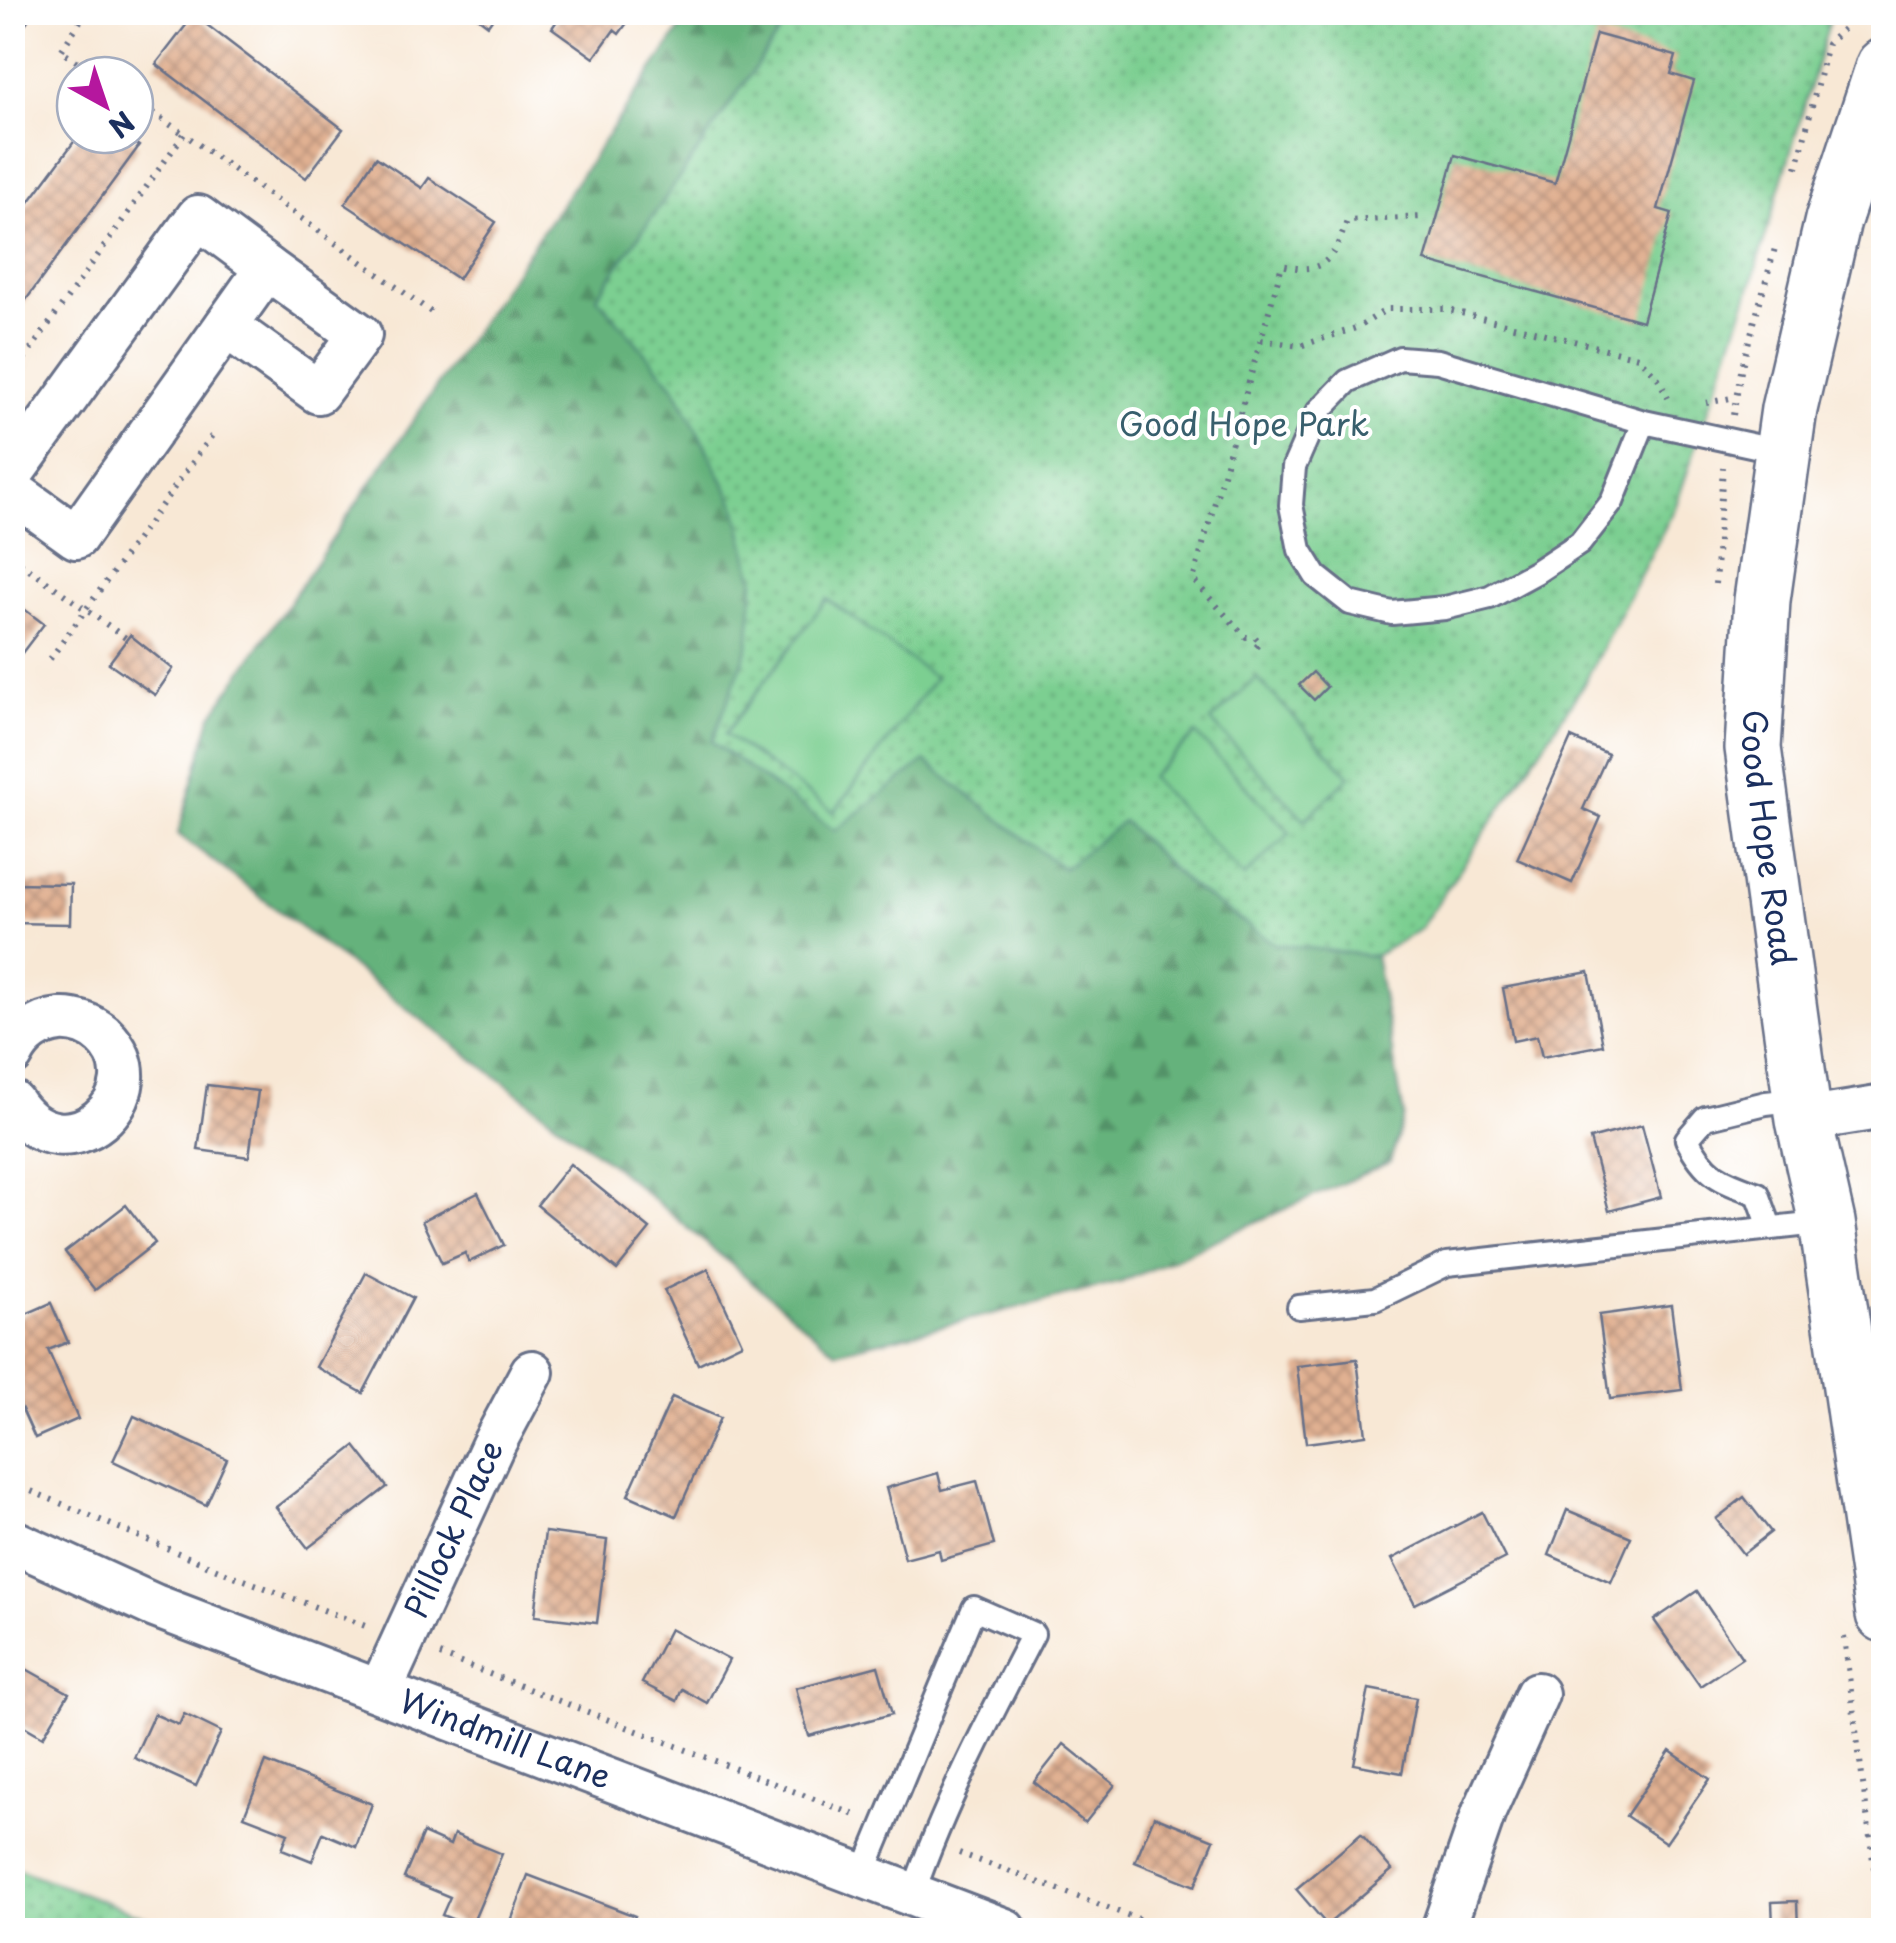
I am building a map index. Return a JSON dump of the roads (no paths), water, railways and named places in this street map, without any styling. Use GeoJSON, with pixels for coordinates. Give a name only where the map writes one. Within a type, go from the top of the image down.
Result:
{"type":"FeatureCollection","features":[{"type":"Feature","properties":{"kind":"street","name":"Good Hope Road"},"geometry":{"type":"LineString","coordinates":[[1884,66],[1833,220],[1789,408],[1762,600],[1754,748],[1803,1109],[1827,1222],[1884,1614]]}},
{"type":"Feature","properties":{"kind":"street"},"geometry":{"type":"LineString","coordinates":[[12,474],[198,217],[360,335],[318,392],[226,326]]}},
{"type":"Feature","properties":{"kind":"street"},"geometry":{"type":"LineString","coordinates":[[12,491],[76,537],[267,268]]}},
{"type":"Feature","properties":{"kind":"street"},"geometry":{"type":"LineString","coordinates":[[12,1054],[29,1032],[64,1020],[83,1023],[100,1032],[120,1063],[121,1082],[116,1100],[106,1116],[91,1128],[54,1134],[19,1125]]}},
{"type":"Feature","properties":{"kind":"street"},"geometry":{"type":"LineString","coordinates":[[1803,1109],[1884,1106]]}},
{"type":"Feature","properties":{"kind":"street","name":"Pillock Place"},"geometry":{"type":"LineString","coordinates":[[380,1690],[492,1448],[532,1372]]}},
{"type":"Feature","properties":{"kind":"street","name":"Windmill Lane"},"geometry":{"type":"LineString","coordinates":[[12,1541],[155,1606],[1005,1930]]}},
{"type":"Feature","properties":{"kind":"street"},"geometry":{"type":"LineString","coordinates":[[1443,1930],[1484,1812],[1537,1694]]}},
{"type":"Feature","properties":{"kind":"lane"},"geometry":{"type":"LineString","coordinates":[[1644,422],[1612,502],[1580,543],[1490,597],[1445,608],[1392,613],[1350,603],[1316,576],[1300,550],[1291,505],[1294,467],[1318,412],[1348,382],[1400,358],[1438,361],[1644,422],[1782,452]]}},
{"type":"Feature","properties":{"kind":"lane"},"geometry":{"type":"LineString","coordinates":[[1770,1227],[1758,1194],[1718,1180],[1699,1162],[1687,1138],[1705,1118],[1766,1103],[1803,1109]]}},
{"type":"Feature","properties":{"kind":"lane"},"geometry":{"type":"LineString","coordinates":[[1298,1307],[1375,1299],[1447,1264],[1827,1222]]}},
{"type":"Feature","properties":{"kind":"lane"},"geometry":{"type":"LineString","coordinates":[[862,1878],[974,1608],[1033,1634],[974,1746],[912,1896]]}},
{"type":"Feature","properties":{"kind":"park label","name":"Good Hope Park"},"geometry":{"type":"Point","coordinates":[1244,425]}}]}
